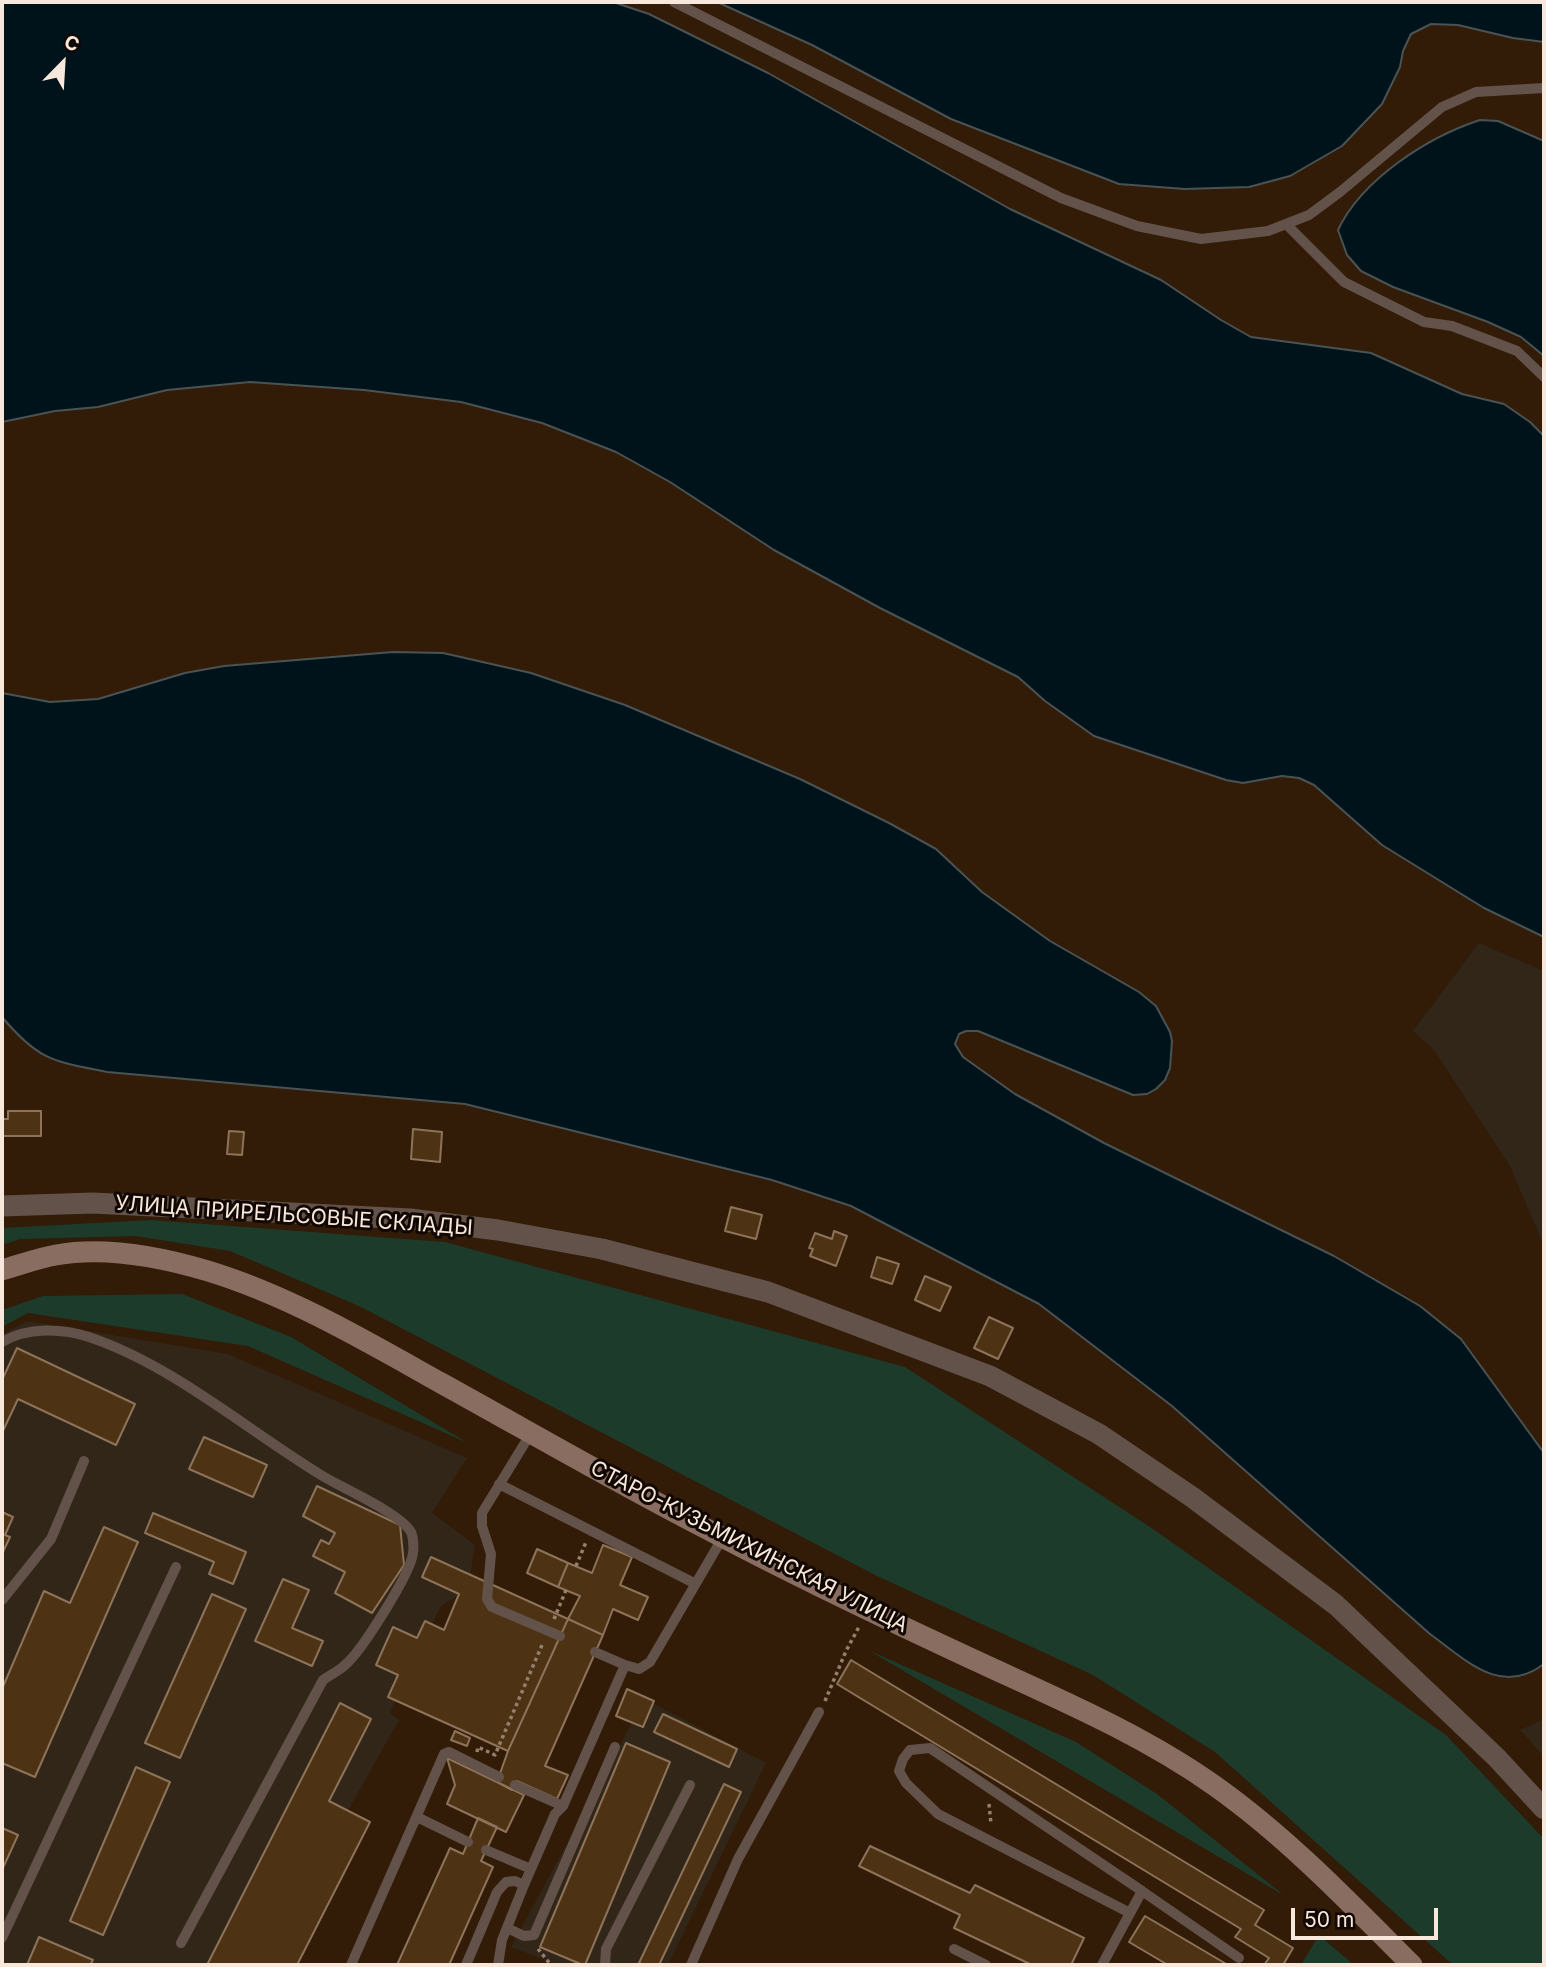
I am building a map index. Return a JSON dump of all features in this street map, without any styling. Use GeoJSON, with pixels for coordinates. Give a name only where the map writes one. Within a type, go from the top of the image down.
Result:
{"type":"FeatureCollection","features":[{"type":"Feature","properties":{"kind":"main road","name":"СТАРО-КУЗЬМИХИНСКАЯ УЛИЦА"},"geometry":{"type":"LineString","coordinates":[[2,1270],[61,1254],[124,1254],[179,1263],[248,1285],[333,1324],[723,1537],[869,1610],[1029,1685],[1184,1765],[1246,1809],[1326,1881],[1412,1965]]}},
{"type":"Feature","properties":{"kind":"main road","name":"СТАРО-КУЗЬМИХИНСКАЯ УЛИЦА"},"geometry":{"type":"LineString","coordinates":[[2,1279],[29,1262]]}},
{"type":"Feature","properties":{"kind":"street","name":"УЛИЦА ПРИРЕЛЬСОВЫЕ СКЛАДЫ"},"geometry":{"type":"LineString","coordinates":[[2,1206],[93,1203],[300,1213],[410,1219],[498,1230],[601,1250],[768,1292],[990,1376],[1109,1441],[1192,1497],[1336,1605],[1497,1758],[1544,1809]]}},
{"type":"Feature","properties":{"kind":"lane"},"geometry":{"type":"LineString","coordinates":[[674,2],[1061,198],[1124,221],[1201,239],[1268,231],[1308,215],[1340,192],[1442,107],[1476,92],[1544,88]]}},
{"type":"Feature","properties":{"kind":"lane"},"geometry":{"type":"LineString","coordinates":[[1286,224],[1343,282],[1424,322],[1452,326],[1517,351],[1544,377]]}},
{"type":"Feature","properties":{"kind":"lane"},"geometry":{"type":"LineString","coordinates":[[2,1342],[15,1334],[42,1330],[88,1336],[141,1360],[211,1401],[324,1477],[395,1516],[411,1532],[414,1552],[407,1572],[384,1613],[347,1664],[323,1680],[181,1943]]}},
{"type":"Feature","properties":{"kind":"lane"},"geometry":{"type":"LineString","coordinates":[[531,1433],[482,1513],[482,1526],[491,1554],[486,1599],[492,1607],[561,1636]]}},
{"type":"Feature","properties":{"kind":"lane"},"geometry":{"type":"LineString","coordinates":[[2,1600],[51,1539],[84,1461]]}},
{"type":"Feature","properties":{"kind":"lane"},"geometry":{"type":"LineString","coordinates":[[499,1484],[694,1583]]}},
{"type":"Feature","properties":{"kind":"lane"},"geometry":{"type":"LineString","coordinates":[[596,1652],[639,1670],[650,1662],[723,1537]]}},
{"type":"Feature","properties":{"kind":"lane"},"geometry":{"type":"LineString","coordinates":[[2,1938],[176,1567]]}},
{"type":"Feature","properties":{"kind":"lane"},"geometry":{"type":"LineString","coordinates":[[498,1965],[498,1956],[507,1928],[524,1885],[555,1814],[563,1806],[625,1665]]}},
{"type":"Feature","properties":{"kind":"lane"},"geometry":{"type":"LineString","coordinates":[[691,1965],[738,1859],[819,1712]]}},
{"type":"Feature","properties":{"kind":"lane"},"geometry":{"type":"LineString","coordinates":[[507,1928],[524,1936],[534,1935],[615,1746]]}},
{"type":"Feature","properties":{"kind":"lane"},"geometry":{"type":"LineString","coordinates":[[1130,1913],[938,1814],[906,1783],[899,1771],[903,1759],[910,1750],[930,1748],[1239,1958]]}},
{"type":"Feature","properties":{"kind":"lane"},"geometry":{"type":"LineString","coordinates":[[351,1965],[444,1754],[449,1752],[499,1777]]}},
{"type":"Feature","properties":{"kind":"lane"},"geometry":{"type":"LineString","coordinates":[[515,1785],[563,1806]]}},
{"type":"Feature","properties":{"kind":"lane"},"geometry":{"type":"LineString","coordinates":[[605,1965],[606,1949],[690,1785]]}},
{"type":"Feature","properties":{"kind":"lane"},"geometry":{"type":"LineString","coordinates":[[417,1817],[468,1842]]}},
{"type":"Feature","properties":{"kind":"lane"},"geometry":{"type":"LineString","coordinates":[[486,1850],[531,1869]]}},
{"type":"Feature","properties":{"kind":"lane"},"geometry":{"type":"LineString","coordinates":[[466,1965],[497,1892],[506,1882],[515,1881],[524,1885]]}},
{"type":"Feature","properties":{"kind":"lane"},"geometry":{"type":"LineString","coordinates":[[1102,1965],[1142,1891]]}},
{"type":"Feature","properties":{"kind":"lane"},"geometry":{"type":"LineString","coordinates":[[954,1949],[986,1965]]}},
{"type":"Feature","properties":{"kind":"path"},"geometry":{"type":"LineString","coordinates":[[576,1566],[591,1531]]}},
{"type":"Feature","properties":{"kind":"path"},"geometry":{"type":"LineString","coordinates":[[560,1604],[566,1590]]}},
{"type":"Feature","properties":{"kind":"path"},"geometry":{"type":"LineString","coordinates":[[819,1712],[846,1651],[869,1610]]}},
{"type":"Feature","properties":{"kind":"path"},"geometry":{"type":"LineString","coordinates":[[478,1747],[495,1755],[548,1631]]}},
{"type":"Feature","properties":{"kind":"path"},"geometry":{"type":"LineString","coordinates":[[988,1785],[993,1844]]}},
{"type":"Feature","properties":{"kind":"path"},"geometry":{"type":"LineString","coordinates":[[534,1935],[534,1945],[551,1965]]}},
{"type":"Feature","properties":{"kind":"shaded area"},"geometry":{"type":"Polygon","coordinates":[[[2,2],[613,2],[649,14],[768,73],[1010,209],[1161,280],[1251,337],[1371,353],[1462,394],[1504,404],[1530,422],[1544,436],[1544,937],[1484,908],[1382,845],[1314,785],[1299,778],[1282,776],[1243,783],[1226,780],[1094,736],[1045,701],[1018,677],[880,608],[774,550],[670,482],[616,452],[542,423],[461,402],[364,390],[250,382],[167,390],[98,407],[55,411],[2,422],[2,2]]]}},
{"type":"Feature","properties":{"kind":"shaded area"},"geometry":{"type":"Polygon","coordinates":[[[717,2],[1544,2],[1544,42],[1458,25],[1431,24],[1411,34],[1403,51],[1400,67],[1382,104],[1342,146],[1290,176],[1249,187],[1185,189],[1119,184],[951,119],[812,45],[717,2]]]}},
{"type":"Feature","properties":{"kind":"shaded area"},"geometry":{"type":"Polygon","coordinates":[[[1480,120],[1498,121],[1544,141],[1544,356],[1521,337],[1393,287],[1361,271],[1347,255],[1338,230],[1363,194],[1398,162],[1439,137],[1480,120]]]}},
{"type":"Feature","properties":{"kind":"shaded area"},"geometry":{"type":"Polygon","coordinates":[[[393,652],[443,653],[531,673],[625,705],[800,779],[936,849],[982,892],[1050,941],[1139,992],[1156,1006],[1170,1032],[1170,1068],[1165,1080],[1147,1094],[1133,1095],[978,1031],[959,1034],[955,1044],[963,1057],[1015,1094],[1104,1143],[1334,1256],[1420,1306],[1461,1339],[1544,1453],[1544,1664],[1528,1673],[1513,1677],[1498,1676],[1470,1664],[1430,1634],[1172,1406],[1039,1304],[851,1206],[772,1180],[465,1104],[107,1072],[48,1057],[26,1043],[2,1017],[2,693],[50,702],[98,699],[185,673],[224,666],[393,652]]]}},
{"type":"Feature","properties":{"kind":"shaded area"},"geometry":{"type":"Polygon","coordinates":[[[1479,943],[1544,971],[1544,1246],[1510,1166],[1434,1050],[1413,1031],[1479,943]]]}},
{"type":"Feature","properties":{"kind":"shaded area"},"geometry":{"type":"Polygon","coordinates":[[[27,1321],[228,1354],[467,1458],[432,1513],[475,1545],[468,1589],[441,1606],[390,1713],[399,1720],[261,1965],[2,1965],[2,1334],[27,1321]]]}},
{"type":"Feature","properties":{"kind":"shaded area"},"geometry":{"type":"Polygon","coordinates":[[[645,1699],[766,1763],[668,1965],[558,1965],[511,1947],[645,1699]]]}},
{"type":"Feature","properties":{"kind":"shaded area"},"geometry":{"type":"Polygon","coordinates":[[[1544,1719],[1544,1757],[1520,1730],[1544,1719]]]}},
{"type":"Feature","properties":{"kind":"green space"},"geometry":{"type":"Polygon","coordinates":[[[151,1220],[445,1242],[905,1367],[1153,1529],[1446,1735],[1544,1839],[1544,1965],[1453,1965],[1215,1752],[1093,1675],[877,1576],[359,1306],[230,1251],[136,1236],[20,1239],[2,1245],[2,1228],[151,1220]]]}},
{"type":"Feature","properties":{"kind":"green space"},"geometry":{"type":"Polygon","coordinates":[[[182,1294],[291,1337],[468,1443],[248,1346],[28,1313],[2,1327],[2,1310],[43,1296],[182,1294]]]}},
{"type":"Feature","properties":{"kind":"green space"},"geometry":{"type":"Polygon","coordinates":[[[868,1650],[1076,1742],[1157,1794],[1285,1896],[868,1650]]]}},
{"type":"Feature","properties":{"kind":"green space"},"geometry":{"type":"Polygon","coordinates":[[[1319,1935],[1354,1965],[1301,1965],[1319,1935]]]}},
{"type":"Feature","properties":{"kind":"building"},"geometry":{"type":"Polygon","coordinates":[[[8,1111],[41,1111],[41,1136],[2,1136],[2,1119],[8,1119],[8,1111]]]}},
{"type":"Feature","properties":{"kind":"building"},"geometry":{"type":"Polygon","coordinates":[[[413,1129],[442,1132],[440,1162],[411,1159],[413,1129]]]}},
{"type":"Feature","properties":{"kind":"building"},"geometry":{"type":"Polygon","coordinates":[[[229,1131],[244,1132],[242,1155],[227,1154],[229,1131]]]}},
{"type":"Feature","properties":{"kind":"building"},"geometry":{"type":"Polygon","coordinates":[[[731,1207],[762,1215],[756,1239],[725,1231],[731,1207]]]}},
{"type":"Feature","properties":{"kind":"building"},"geometry":{"type":"Polygon","coordinates":[[[834,1231],[847,1236],[836,1266],[810,1256],[813,1249],[809,1248],[815,1233],[832,1239],[834,1231]]]}},
{"type":"Feature","properties":{"kind":"building"},"geometry":{"type":"Polygon","coordinates":[[[877,1257],[899,1264],[892,1284],[871,1277],[877,1257]]]}},
{"type":"Feature","properties":{"kind":"building"},"geometry":{"type":"Polygon","coordinates":[[[925,1276],[951,1287],[940,1311],[915,1300],[925,1276]]]}},
{"type":"Feature","properties":{"kind":"building"},"geometry":{"type":"Polygon","coordinates":[[[989,1317],[1013,1328],[998,1359],[974,1348],[989,1317]]]}},
{"type":"Feature","properties":{"kind":"building"},"geometry":{"type":"Polygon","coordinates":[[[17,1348],[135,1404],[116,1445],[18,1399],[2,1433],[2,1380],[17,1348]]]}},
{"type":"Feature","properties":{"kind":"building"},"geometry":{"type":"Polygon","coordinates":[[[204,1437],[267,1465],[253,1497],[189,1469],[204,1437]]]}},
{"type":"Feature","properties":{"kind":"building"},"geometry":{"type":"Polygon","coordinates":[[[317,1486],[400,1525],[404,1565],[372,1613],[335,1593],[345,1572],[313,1556],[321,1540],[329,1544],[335,1533],[303,1516],[317,1486]]]}},
{"type":"Feature","properties":{"kind":"building"},"geometry":{"type":"Polygon","coordinates":[[[2,1512],[13,1517],[5,1535],[10,1537],[2,1554],[2,1512]]]}},
{"type":"Feature","properties":{"kind":"building"},"geometry":{"type":"Polygon","coordinates":[[[153,1513],[246,1552],[233,1584],[209,1574],[214,1562],[145,1533],[153,1513]]]}},
{"type":"Feature","properties":{"kind":"building"},"geometry":{"type":"Polygon","coordinates":[[[104,1527],[138,1542],[35,1777],[2,1763],[2,1689],[44,1591],[70,1603],[104,1527]]]}},
{"type":"Feature","properties":{"kind":"building"},"geometry":{"type":"Polygon","coordinates":[[[603,1545],[632,1557],[620,1585],[648,1597],[638,1620],[613,1609],[603,1635],[568,1619],[580,1596],[558,1587],[568,1563],[592,1573],[603,1545]]]}},
{"type":"Feature","properties":{"kind":"building"},"geometry":{"type":"Polygon","coordinates":[[[537,1549],[568,1563],[558,1587],[527,1573],[537,1549]]]}},
{"type":"Feature","properties":{"kind":"building"},"geometry":{"type":"Polygon","coordinates":[[[431,1557],[568,1619],[508,1751],[388,1697],[398,1675],[376,1665],[393,1627],[417,1638],[425,1621],[444,1630],[459,1594],[422,1577],[431,1557]]]}},
{"type":"Feature","properties":{"kind":"building"},"geometry":{"type":"Polygon","coordinates":[[[283,1579],[309,1590],[292,1628],[323,1641],[312,1666],[255,1641],[283,1579]]]}},
{"type":"Feature","properties":{"kind":"building"},"geometry":{"type":"Polygon","coordinates":[[[212,1594],[246,1609],[180,1758],[145,1743],[212,1594]]]}},
{"type":"Feature","properties":{"kind":"building"},"geometry":{"type":"Polygon","coordinates":[[[568,1619],[603,1635],[545,1766],[568,1775],[557,1799],[517,1781],[512,1790],[497,1782],[508,1751],[568,1619]]]}},
{"type":"Feature","properties":{"kind":"building"},"geometry":{"type":"Polygon","coordinates":[[[851,1660],[1264,1910],[1255,1925],[1293,1948],[1283,1965],[1264,1965],[1269,1958],[1235,1937],[1241,1929],[837,1684],[851,1660]]]}},
{"type":"Feature","properties":{"kind":"building"},"geometry":{"type":"Polygon","coordinates":[[[627,1689],[654,1701],[643,1727],[616,1716],[627,1689]]]}},
{"type":"Feature","properties":{"kind":"building"},"geometry":{"type":"Polygon","coordinates":[[[340,1703],[371,1719],[329,1801],[370,1822],[297,1965],[207,1965],[340,1703]]]}},
{"type":"Feature","properties":{"kind":"building"},"geometry":{"type":"Polygon","coordinates":[[[663,1714],[737,1749],[729,1767],[654,1732],[663,1714]]]}},
{"type":"Feature","properties":{"kind":"building"},"geometry":{"type":"Polygon","coordinates":[[[455,1731],[470,1738],[467,1746],[451,1740],[455,1731]]]}},
{"type":"Feature","properties":{"kind":"building"},"geometry":{"type":"Polygon","coordinates":[[[626,1743],[670,1762],[583,1965],[540,1947],[626,1743]]]}},
{"type":"Feature","properties":{"kind":"building"},"geometry":{"type":"Polygon","coordinates":[[[447,1758],[524,1795],[506,1832],[447,1804],[455,1785],[447,1758]]]}},
{"type":"Feature","properties":{"kind":"building"},"geometry":{"type":"Polygon","coordinates":[[[136,1767],[170,1782],[103,1935],[70,1921],[136,1767]]]}},
{"type":"Feature","properties":{"kind":"building"},"geometry":{"type":"Polygon","coordinates":[[[724,1784],[741,1792],[659,1965],[639,1963],[724,1784]]]}},
{"type":"Feature","properties":{"kind":"building"},"geometry":{"type":"Polygon","coordinates":[[[478,1818],[497,1827],[481,1861],[493,1867],[449,1965],[397,1965],[450,1848],[463,1854],[478,1818]]]}},
{"type":"Feature","properties":{"kind":"building"},"geometry":{"type":"Polygon","coordinates":[[[2,1828],[18,1835],[2,1870],[2,1828]]]}},
{"type":"Feature","properties":{"kind":"building"},"geometry":{"type":"Polygon","coordinates":[[[870,1846],[970,1893],[975,1885],[1084,1938],[1071,1965],[1032,1965],[954,1928],[960,1915],[859,1866],[870,1846]]]}},
{"type":"Feature","properties":{"kind":"building"},"geometry":{"type":"Polygon","coordinates":[[[1145,1916],[1228,1965],[1168,1965],[1129,1942],[1145,1916]]]}},
{"type":"Feature","properties":{"kind":"building"},"geometry":{"type":"Polygon","coordinates":[[[39,1937],[93,1960],[90,1965],[27,1965],[39,1937]]]}}]}
